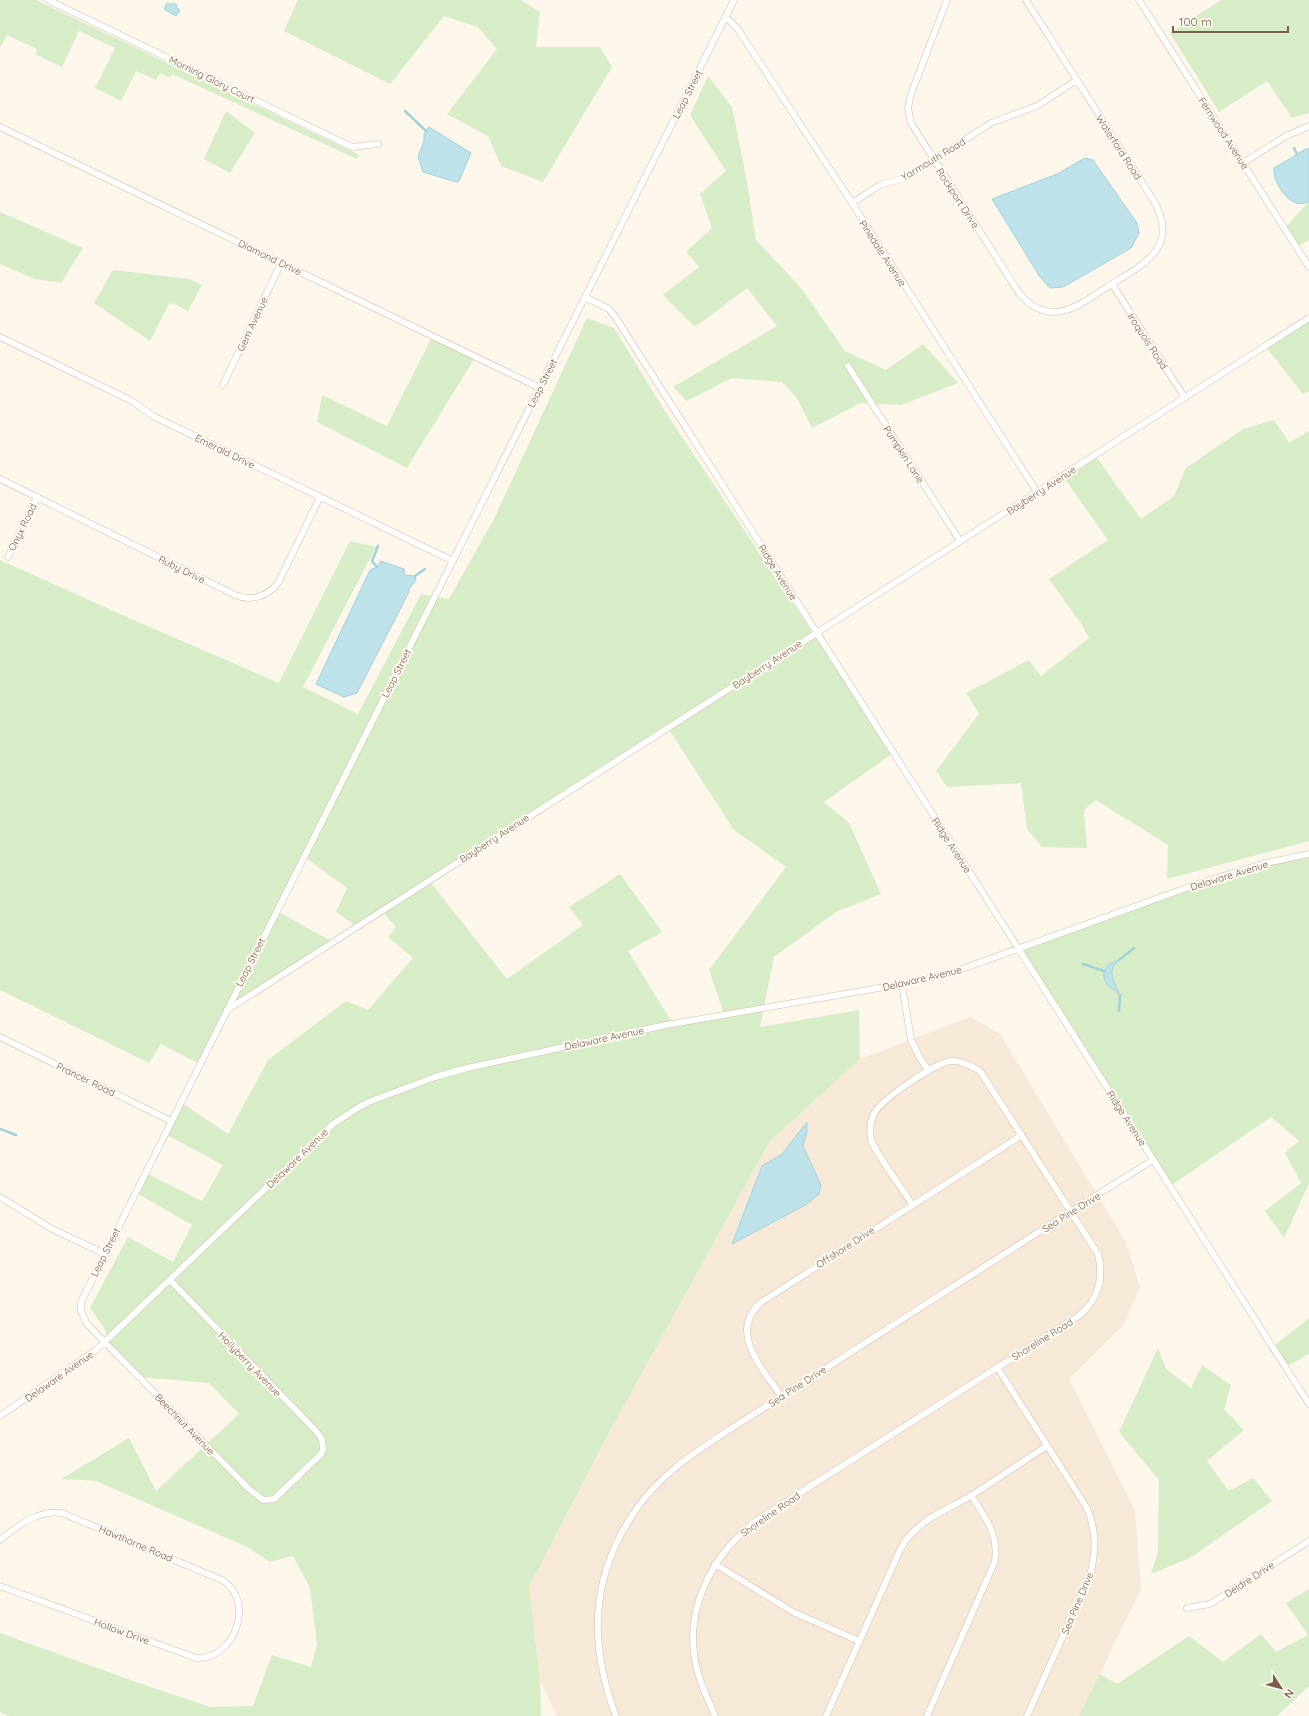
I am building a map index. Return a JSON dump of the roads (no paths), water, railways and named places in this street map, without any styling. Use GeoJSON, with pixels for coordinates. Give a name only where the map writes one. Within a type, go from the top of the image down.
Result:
{"type":"FeatureCollection","features":[{"type":"Feature","properties":{"kind":"street","name":"Morning Glory Court"},"geometry":{"type":"LineString","coordinates":[[48,0],[352,146],[378,144]]}},
{"type":"Feature","properties":{"kind":"street","name":"Leap Street"},"geometry":{"type":"LineString","coordinates":[[106,1342],[84,1320],[80,1309],[84,1295],[734,0]]}},
{"type":"Feature","properties":{"kind":"street","name":"Rockport Drive"},"geometry":{"type":"LineString","coordinates":[[947,0],[912,89],[909,104],[909,117],[912,126],[1019,293],[1030,304],[1038,309],[1048,312],[1066,310],[1085,302],[1112,284]]}},
{"type":"Feature","properties":{"kind":"street","name":"Waterford Road"},"geometry":{"type":"LineString","coordinates":[[1026,0],[1152,198],[1162,219],[1162,237],[1152,256],[1138,268],[1112,284]]}},
{"type":"Feature","properties":{"kind":"street","name":"Fernwood Avenue"},"geometry":{"type":"LineString","coordinates":[[1139,0],[1309,267]]}},
{"type":"Feature","properties":{"kind":"street","name":"Pinedale Avenue"},"geometry":{"type":"LineString","coordinates":[[726,17],[737,28],[852,203],[1037,492]]}},
{"type":"Feature","properties":{"kind":"street","name":"Yarmouth Road"},"geometry":{"type":"LineString","coordinates":[[852,203],[880,185],[902,180],[991,123],[1035,108],[1077,80]]}},
{"type":"Feature","properties":{"kind":"street"},"geometry":{"type":"LineString","coordinates":[[1243,163],[1286,136],[1309,126]]}},
{"type":"Feature","properties":{"kind":"street","name":"Diamond Drive"},"geometry":{"type":"LineString","coordinates":[[0,127],[540,388]]}},
{"type":"Feature","properties":{"kind":"street","name":"Gem Avenue"},"geometry":{"type":"LineString","coordinates":[[223,385],[281,263]]}},
{"type":"Feature","properties":{"kind":"street","name":"Iroquois Road"},"geometry":{"type":"LineString","coordinates":[[1112,284],[1185,398]]}},
{"type":"Feature","properties":{"kind":"street","name":"Ridge Avenue"},"geometry":{"type":"LineString","coordinates":[[585,297],[609,309],[616,318],[1309,1404]]}},
{"type":"Feature","properties":{"kind":"street","name":"Bayberry Avenue"},"geometry":{"type":"LineString","coordinates":[[226,1010],[1309,318]]}},
{"type":"Feature","properties":{"kind":"street","name":"Emerald Drive"},"geometry":{"type":"LineString","coordinates":[[0,337],[130,400],[153,416],[452,561]]}},
{"type":"Feature","properties":{"kind":"street","name":"Pumpkin Lane"},"geometry":{"type":"LineString","coordinates":[[848,366],[960,541]]}},
{"type":"Feature","properties":{"kind":"street","name":"Ruby Drive"},"geometry":{"type":"LineString","coordinates":[[0,479],[235,595],[248,598],[270,592],[278,583],[320,497]]}},
{"type":"Feature","properties":{"kind":"street","name":"Onyx Road"},"geometry":{"type":"LineString","coordinates":[[8,557],[37,497]]}},
{"type":"Feature","properties":{"kind":"street","name":"Delaware Avenue"},"geometry":{"type":"LineString","coordinates":[[0,1416],[83,1361],[106,1342],[333,1124],[371,1101],[435,1077],[543,1051],[703,1018],[902,984],[951,973],[1200,883],[1249,867],[1309,854]]}},
{"type":"Feature","properties":{"kind":"street"},"geometry":{"type":"LineString","coordinates":[[902,984],[911,1040],[928,1070]]}},
{"type":"Feature","properties":{"kind":"street","name":"Prancer Road"},"geometry":{"type":"LineString","coordinates":[[0,1037],[171,1121]]}},
{"type":"Feature","properties":{"kind":"street","name":"Shoreline Road"},"geometry":{"type":"LineString","coordinates":[[715,1716],[699,1676],[695,1659],[695,1622],[700,1596],[704,1585],[715,1564],[735,1538],[757,1520],[1080,1315],[1090,1305],[1096,1294],[1101,1274],[1098,1254],[980,1071],[973,1066],[951,1061],[928,1070],[878,1106],[872,1116],[872,1142],[912,1204]]}},
{"type":"Feature","properties":{"kind":"street","name":"Offshore Drive"},"geometry":{"type":"LineString","coordinates":[[781,1396],[748,1343],[747,1323],[754,1309],[760,1303],[912,1204],[1022,1135]]}},
{"type":"Feature","properties":{"kind":"street","name":"Sea Pine Drive"},"geometry":{"type":"LineString","coordinates":[[616,1716],[600,1663],[597,1621],[600,1598],[611,1555],[632,1514],[643,1499],[664,1476],[684,1459],[781,1396],[1153,1160]]}},
{"type":"Feature","properties":{"kind":"street"},"geometry":{"type":"LineString","coordinates":[[0,1197],[52,1229],[105,1254]]}},
{"type":"Feature","properties":{"kind":"street","name":"Hollyberry Avenue"},"geometry":{"type":"LineString","coordinates":[[170,1280],[322,1439],[323,1450],[315,1460],[285,1490],[274,1499],[267,1501]]}},
{"type":"Feature","properties":{"kind":"street","name":"Beechnut Avenue"},"geometry":{"type":"LineString","coordinates":[[106,1342],[249,1490],[259,1498],[267,1501]]}},
{"type":"Feature","properties":{"kind":"street","name":"Sea Pine Drive"},"geometry":{"type":"LineString","coordinates":[[997,1367],[1087,1508],[1094,1532],[1095,1555],[1090,1576],[1027,1716]]}},
{"type":"Feature","properties":{"kind":"street"},"geometry":{"type":"LineString","coordinates":[[826,1716],[900,1550],[910,1533],[924,1522],[971,1496],[1047,1446]]}},
{"type":"Feature","properties":{"kind":"street"},"geometry":{"type":"LineString","coordinates":[[927,1716],[995,1561],[996,1549],[994,1534],[991,1526],[971,1496]]}},
{"type":"Feature","properties":{"kind":"street","name":"Hawthorne Road"},"geometry":{"type":"LineString","coordinates":[[0,1540],[41,1514],[55,1511],[67,1514],[225,1582],[233,1590],[239,1607],[239,1618],[235,1630]]}},
{"type":"Feature","properties":{"kind":"street","name":"Deidre Drive"},"geometry":{"type":"LineString","coordinates":[[1187,1608],[1210,1604],[1309,1541]]}},
{"type":"Feature","properties":{"kind":"street"},"geometry":{"type":"LineString","coordinates":[[715,1564],[793,1612],[859,1641]]}},
{"type":"Feature","properties":{"kind":"street","name":"Hollow Drive"},"geometry":{"type":"LineString","coordinates":[[0,1586],[196,1658],[208,1657],[221,1651],[229,1642],[235,1630]]}},
{"type":"Feature","properties":{"kind":"water"},"geometry":{"type":"Polygon","coordinates":[[[167,3],[177,5],[176,7],[180,10],[176,16],[164,9],[167,3]]]}},
{"type":"Feature","properties":{"kind":"water"},"geometry":{"type":"Polygon","coordinates":[[[429,127],[471,153],[459,181],[456,182],[423,172],[418,157],[424,141],[424,134],[429,127]]]}},
{"type":"Feature","properties":{"kind":"water"},"geometry":{"type":"Polygon","coordinates":[[[1309,148],[1309,201],[1303,204],[1296,203],[1290,200],[1280,188],[1276,181],[1274,168],[1309,148]]]}},
{"type":"Feature","properties":{"kind":"water"},"geometry":{"type":"Polygon","coordinates":[[[1085,158],[1093,160],[1137,223],[1139,233],[1131,248],[1063,287],[1050,288],[1040,277],[992,199],[1057,174],[1085,158]]]}},
{"type":"Feature","properties":{"kind":"water"},"geometry":{"type":"Polygon","coordinates":[[[381,561],[404,569],[405,575],[415,576],[416,580],[409,589],[409,592],[357,693],[344,697],[316,684],[370,570],[377,567],[381,561]]]}},
{"type":"Feature","properties":{"kind":"water"},"geometry":{"type":"Polygon","coordinates":[[[1119,960],[1113,968],[1112,976],[1120,995],[1107,984],[1104,976],[1104,972],[1108,966],[1119,960]]]}},
{"type":"Feature","properties":{"kind":"water"},"geometry":{"type":"Polygon","coordinates":[[[807,1122],[807,1132],[803,1146],[821,1185],[819,1194],[807,1204],[732,1244],[762,1166],[782,1154],[807,1122]]]}},
{"type":"Feature","properties":{"kind":"waterway"},"geometry":{"type":"LineString","coordinates":[[405,111],[426,131]]}},
{"type":"Feature","properties":{"kind":"waterway"},"geometry":{"type":"LineString","coordinates":[[1294,148],[1297,154]]}},
{"type":"Feature","properties":{"kind":"waterway"},"geometry":{"type":"LineString","coordinates":[[377,567],[372,561],[378,546]]}},
{"type":"Feature","properties":{"kind":"waterway"},"geometry":{"type":"LineString","coordinates":[[415,576],[425,569]]}},
{"type":"Feature","properties":{"kind":"waterway"},"geometry":{"type":"LineString","coordinates":[[1119,960],[1134,948]]}},
{"type":"Feature","properties":{"kind":"waterway"},"geometry":{"type":"LineString","coordinates":[[1083,964],[1104,971]]}},
{"type":"Feature","properties":{"kind":"waterway"},"geometry":{"type":"LineString","coordinates":[[1119,1011],[1120,995]]}},
{"type":"Feature","properties":{"kind":"waterway"},"geometry":{"type":"LineString","coordinates":[[0,1129],[16,1135]]}}]}
